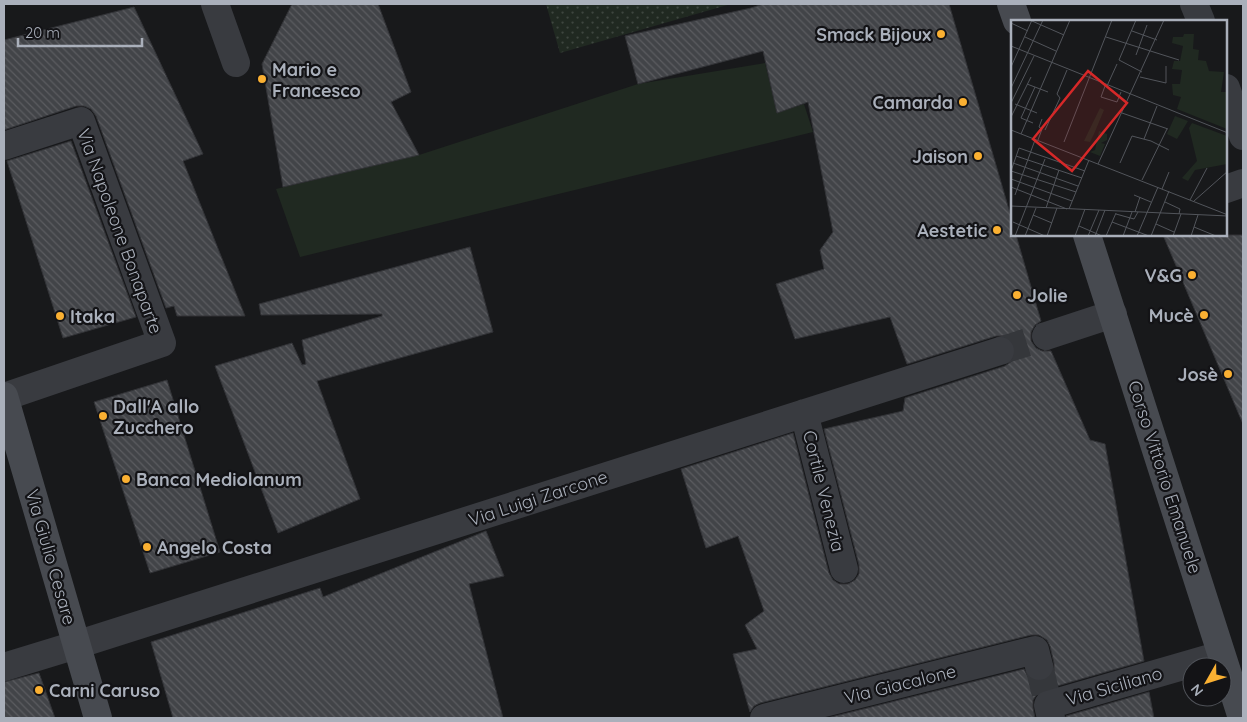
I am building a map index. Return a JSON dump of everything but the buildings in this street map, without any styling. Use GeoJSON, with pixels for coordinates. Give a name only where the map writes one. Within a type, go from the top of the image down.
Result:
{"type":"FeatureCollection","features":[{"type":"Feature","properties":{"kind":"main road"},"geometry":{"type":"LineString","coordinates":[[1011,4],[1016,20]]}},
{"type":"Feature","properties":{"kind":"main road","name":"Corso Vittorio Emanuele"},"geometry":{"type":"LineString","coordinates":[[1087,236],[1114,314],[1221,655],[1237,684],[1242,718]]}},
{"type":"Feature","properties":{"kind":"main road","name":"Via Giulio Cesare"},"geometry":{"type":"LineString","coordinates":[[4,397],[98,718]]}},
{"type":"Feature","properties":{"kind":"street"},"geometry":{"type":"LineString","coordinates":[[215,4],[236,63]]}},
{"type":"Feature","properties":{"kind":"street"},"geometry":{"type":"LineString","coordinates":[[1194,4],[1201,20]]}},
{"type":"Feature","properties":{"kind":"street"},"geometry":{"type":"LineString","coordinates":[[1227,91],[1243,136]]}},
{"type":"Feature","properties":{"kind":"street","name":"Via Napoleone Bonaparte"},"geometry":{"type":"LineString","coordinates":[[4,146],[80,121],[162,343],[4,397]]}},
{"type":"Feature","properties":{"kind":"street"},"geometry":{"type":"LineString","coordinates":[[1227,189],[1243,183]]}},
{"type":"Feature","properties":{"kind":"street"},"geometry":{"type":"LineString","coordinates":[[1046,336],[1114,314]]}},
{"type":"Feature","properties":{"kind":"street","name":"Via Luigi Zarcone"},"geometry":{"type":"LineString","coordinates":[[4,666],[76,645],[1000,351]]}},
{"type":"Feature","properties":{"kind":"street","name":"Cortile Venezia"},"geometry":{"type":"LineString","coordinates":[[804,413],[844,569]]}},
{"type":"Feature","properties":{"kind":"street","name":"Via Siciliano"},"geometry":{"type":"LineString","coordinates":[[1048,706],[1221,655]]}},
{"type":"Feature","properties":{"kind":"street","name":"Via Giacalone"},"geometry":{"type":"LineString","coordinates":[[764,718],[1037,658]]}},
{"type":"Feature","properties":{"kind":"shaded area"},"geometry":{"type":"Polygon","coordinates":[[[546,4],[731,4],[560,53],[546,4]]]}},
{"type":"Feature","properties":{"kind":"shaded area"},"geometry":{"type":"Polygon","coordinates":[[[765,63],[777,113],[804,104],[813,132],[300,257],[276,189],[419,155],[638,84],[765,63]]]}},
{"type":"Feature","properties":{"kind":"tunnel"},"geometry":{"type":"LineString","coordinates":[[1000,351],[1046,336]]}},
{"type":"Feature","properties":{"kind":"tunnel"},"geometry":{"type":"LineString","coordinates":[[1039,666],[1046,695]]}},
{"type":"Feature","properties":{"kind":"place","name":"Smack Bijoux"},"geometry":{"type":"Point","coordinates":[941,34]}},
{"type":"Feature","properties":{"kind":"place","name":"Mario e Francesco"},"geometry":{"type":"Point","coordinates":[262,79]}},
{"type":"Feature","properties":{"kind":"place","name":"Camarda"},"geometry":{"type":"Point","coordinates":[963,102]}},
{"type":"Feature","properties":{"kind":"place","name":"Jaison"},"geometry":{"type":"Point","coordinates":[978,156]}},
{"type":"Feature","properties":{"kind":"place","name":"Aestetic"},"geometry":{"type":"Point","coordinates":[997,230]}},
{"type":"Feature","properties":{"kind":"place","name":"V&G"},"geometry":{"type":"Point","coordinates":[1192,275]}},
{"type":"Feature","properties":{"kind":"place","name":"Jolie"},"geometry":{"type":"Point","coordinates":[1017,295]}},
{"type":"Feature","properties":{"kind":"place","name":"Mucè"},"geometry":{"type":"Point","coordinates":[1204,315]}},
{"type":"Feature","properties":{"kind":"place","name":"Itaka"},"geometry":{"type":"Point","coordinates":[60,316]}},
{"type":"Feature","properties":{"kind":"place","name":"Josè"},"geometry":{"type":"Point","coordinates":[1228,374]}},
{"type":"Feature","properties":{"kind":"place","name":"Dall'A allo Zucchero"},"geometry":{"type":"Point","coordinates":[103,416]}},
{"type":"Feature","properties":{"kind":"place","name":"Banca Mediolanum"},"geometry":{"type":"Point","coordinates":[126,479]}},
{"type":"Feature","properties":{"kind":"place","name":"Angelo Costa"},"geometry":{"type":"Point","coordinates":[147,547]}},
{"type":"Feature","properties":{"kind":"place","name":"Carni Caruso"},"geometry":{"type":"Point","coordinates":[39,690]}}]}
